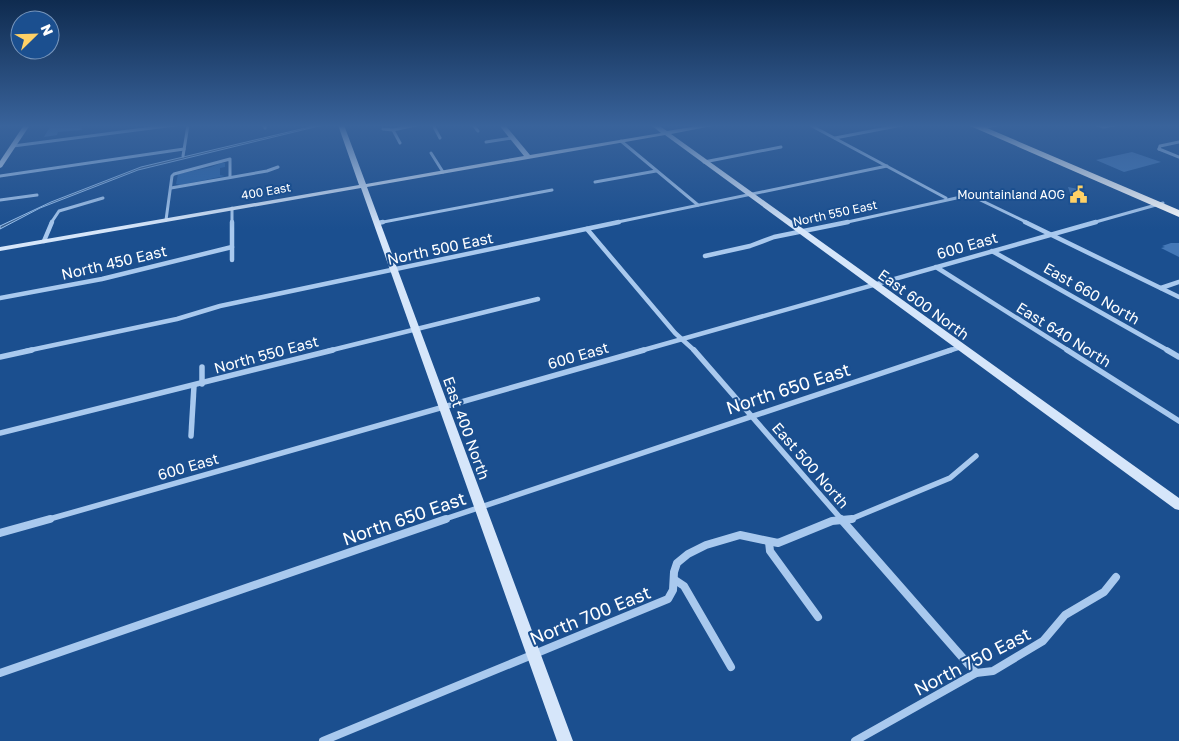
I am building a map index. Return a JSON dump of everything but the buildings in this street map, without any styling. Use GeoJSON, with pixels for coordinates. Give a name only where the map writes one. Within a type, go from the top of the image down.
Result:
{"type":"FeatureCollection","features":[{"type":"Feature","properties":{"kind":"highway"},"geometry":{"type":"LineString","coordinates":[[1054,160],[1159,204],[1179,210]]}},
{"type":"Feature","properties":{"kind":"highway"},"geometry":{"type":"LineString","coordinates":[[1058,160],[1179,214]]}},
{"type":"Feature","properties":{"kind":"street"},"geometry":{"type":"LineString","coordinates":[[0,176],[112,160]]}},
{"type":"Feature","properties":{"kind":"street"},"geometry":{"type":"LineString","coordinates":[[166,220],[174,174],[228,160]]}},
{"type":"Feature","properties":{"kind":"street"},"geometry":{"type":"LineString","coordinates":[[230,160],[230,177]]}},
{"type":"Feature","properties":{"kind":"street","name":"East 400 North"},"geometry":{"type":"LineString","coordinates":[[353,160],[565,741]]}},
{"type":"Feature","properties":{"kind":"street"},"geometry":{"type":"LineString","coordinates":[[435,160],[443,172]]}},
{"type":"Feature","properties":{"kind":"street","name":"400 East"},"geometry":{"type":"LineString","coordinates":[[0,248],[513,160]]}},
{"type":"Feature","properties":{"kind":"street"},"geometry":{"type":"LineString","coordinates":[[643,160],[698,205]]}},
{"type":"Feature","properties":{"kind":"street","name":"East 600 North"},"geometry":{"type":"LineString","coordinates":[[701,160],[1179,505]]}},
{"type":"Feature","properties":{"kind":"street"},"geometry":{"type":"LineString","coordinates":[[704,162],[716,160]]}},
{"type":"Feature","properties":{"kind":"street"},"geometry":{"type":"LineString","coordinates":[[875,160],[947,198]]}},
{"type":"Feature","properties":{"kind":"street","name":"North 500 East"},"geometry":{"type":"LineString","coordinates":[[0,357],[177,319],[220,306],[887,166]]}},
{"type":"Feature","properties":{"kind":"street"},"geometry":{"type":"LineString","coordinates":[[171,188],[267,171],[278,167]]}},
{"type":"Feature","properties":{"kind":"street"},"geometry":{"type":"LineString","coordinates":[[595,182],[656,171]]}},
{"type":"Feature","properties":{"kind":"street"},"geometry":{"type":"LineString","coordinates":[[378,223],[552,190]]}},
{"type":"Feature","properties":{"kind":"street","name":"North 550 East"},"geometry":{"type":"LineString","coordinates":[[705,256],[750,246],[774,237],[970,194],[1053,234]]}},
{"type":"Feature","properties":{"kind":"street"},"geometry":{"type":"LineString","coordinates":[[0,200],[37,195]]}},
{"type":"Feature","properties":{"kind":"street"},"geometry":{"type":"LineString","coordinates":[[44,241],[54,216],[59,211],[103,198]]}},
{"type":"Feature","properties":{"kind":"street","name":"600 East"},"geometry":{"type":"LineString","coordinates":[[0,532],[1159,204]]}},
{"type":"Feature","properties":{"kind":"street"},"geometry":{"type":"LineString","coordinates":[[232,208],[232,260]]}},
{"type":"Feature","properties":{"kind":"street","name":"East 500 North"},"geometry":{"type":"LineString","coordinates":[[587,229],[675,333],[752,416],[976,673]]}},
{"type":"Feature","properties":{"kind":"street"},"geometry":{"type":"LineString","coordinates":[[1053,234],[1179,297]]}},
{"type":"Feature","properties":{"kind":"street","name":"North 450 East"},"geometry":{"type":"LineString","coordinates":[[0,298],[102,279],[232,247]]}},
{"type":"Feature","properties":{"kind":"street","name":"East 660 North"},"geometry":{"type":"LineString","coordinates":[[992,251],[1179,357]]}},
{"type":"Feature","properties":{"kind":"street","name":"East 640 North"},"geometry":{"type":"LineString","coordinates":[[936,267],[1179,421]]}},
{"type":"Feature","properties":{"kind":"street"},"geometry":{"type":"LineString","coordinates":[[1161,288],[1179,282]]}},
{"type":"Feature","properties":{"kind":"street","name":"North 550 East"},"geometry":{"type":"LineString","coordinates":[[0,433],[202,384],[276,363],[538,300]]}},
{"type":"Feature","properties":{"kind":"street","name":"North 650 East"},"geometry":{"type":"LineString","coordinates":[[0,673],[752,416],[962,347]]}},
{"type":"Feature","properties":{"kind":"street"},"geometry":{"type":"LineString","coordinates":[[202,366],[202,384]]}},
{"type":"Feature","properties":{"kind":"street"},"geometry":{"type":"LineString","coordinates":[[191,436],[194,386]]}},
{"type":"Feature","properties":{"kind":"street","name":"North 700 East"},"geometry":{"type":"LineString","coordinates":[[323,741],[668,599],[674,590],[676,566],[683,556],[739,535],[778,543],[832,521],[851,519],[950,478],[976,456]]}},
{"type":"Feature","properties":{"kind":"street"},"geometry":{"type":"LineString","coordinates":[[768,542],[770,551],[818,616]]}},
{"type":"Feature","properties":{"kind":"street","name":"North 750 East"},"geometry":{"type":"LineString","coordinates":[[855,741],[976,673],[993,671],[1043,641],[1065,616],[1104,592],[1116,577]]}},
{"type":"Feature","properties":{"kind":"street"},"geometry":{"type":"LineString","coordinates":[[675,580],[684,586],[731,667]]}},
{"type":"Feature","properties":{"kind":"shaded area"},"geometry":{"type":"Polygon","coordinates":[[[172,160],[181,160],[138,170],[40,208],[0,229],[0,226],[51,202],[141,167],[172,160]]]}},
{"type":"Feature","properties":{"kind":"shaded area"},"geometry":{"type":"Polygon","coordinates":[[[225,163],[225,167],[220,168],[220,175],[225,176],[180,185],[176,184],[178,174],[225,163]]]}},
{"type":"Feature","properties":{"kind":"place","name":"Mountainland AOG"},"geometry":{"type":"Point","coordinates":[1079,194]}}]}
